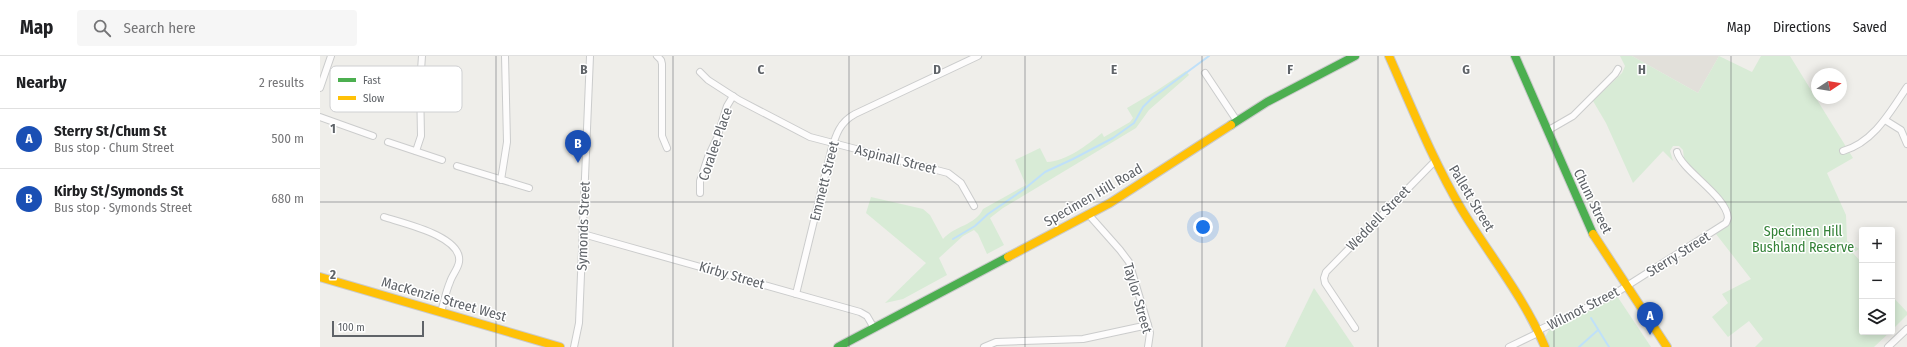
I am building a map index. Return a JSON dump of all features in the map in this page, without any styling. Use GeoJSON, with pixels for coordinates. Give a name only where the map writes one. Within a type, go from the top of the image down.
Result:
{"type":"FeatureCollection","features":[{"type":"Feature","properties":{"kind":"main road","name":"Specimen Hill Road"},"geometry":{"type":"LineString","coordinates":[[838,347],[1089,215],[1132,190],[1237,121],[1283,93],[1355,56]]}},
{"type":"Feature","properties":{"kind":"main road","name":"Pallett Street"},"geometry":{"type":"LineString","coordinates":[[1389,56],[1435,161],[1464,214],[1527,306],[1545,347]]}},
{"type":"Feature","properties":{"kind":"main road","name":"Chum Street"},"geometry":{"type":"LineString","coordinates":[[1515,56],[1590,229],[1667,347]]}},
{"type":"Feature","properties":{"kind":"main road","name":"MacKenzie Street West"},"geometry":{"type":"LineString","coordinates":[[320,276],[560,347]]}},
{"type":"Feature","properties":{"kind":"street"},"geometry":{"type":"LineString","coordinates":[[320,88],[331,56]]}},
{"type":"Feature","properties":{"kind":"street"},"geometry":{"type":"LineString","coordinates":[[421,66],[422,56]]}},
{"type":"Feature","properties":{"kind":"street"},"geometry":{"type":"LineString","coordinates":[[501,180],[507,142],[506,56]]}},
{"type":"Feature","properties":{"kind":"street","name":"Symonds Street"},"geometry":{"type":"LineString","coordinates":[[574,347],[579,323],[590,56]]}},
{"type":"Feature","properties":{"kind":"street"},"geometry":{"type":"LineString","coordinates":[[657,56],[662,64],[662,136],[668,148]]}},
{"type":"Feature","properties":{"kind":"street","name":"Emmett Street"},"geometry":{"type":"LineString","coordinates":[[796,294],[833,143],[838,129],[851,116],[978,56]]}},
{"type":"Feature","properties":{"kind":"street"},"geometry":{"type":"LineString","coordinates":[[1547,131],[1573,116],[1615,74],[1618,68]]}},
{"type":"Feature","properties":{"kind":"street","name":"Aspinall Street"},"geometry":{"type":"LineString","coordinates":[[700,72],[708,80],[733,96],[802,133],[833,143],[948,173],[961,183],[974,206]]}},
{"type":"Feature","properties":{"kind":"street"},"geometry":{"type":"LineString","coordinates":[[1205,73],[1237,121]]}},
{"type":"Feature","properties":{"kind":"street"},"geometry":{"type":"LineString","coordinates":[[1843,151],[1865,140],[1884,120],[1907,88]]}},
{"type":"Feature","properties":{"kind":"street","name":"Coralee Place"},"geometry":{"type":"LineString","coordinates":[[700,193],[700,181],[708,157],[717,138],[727,106],[733,96]]}},
{"type":"Feature","properties":{"kind":"street"},"geometry":{"type":"LineString","coordinates":[[416,151],[421,136],[421,112]]}},
{"type":"Feature","properties":{"kind":"street"},"geometry":{"type":"LineString","coordinates":[[320,117],[372,136]]}},
{"type":"Feature","properties":{"kind":"street"},"geometry":{"type":"LineString","coordinates":[[1884,120],[1900,130],[1907,144]]}},
{"type":"Feature","properties":{"kind":"street"},"geometry":{"type":"LineString","coordinates":[[388,142],[442,160]]}},
{"type":"Feature","properties":{"kind":"street","name":"Sterry Street"},"geometry":{"type":"LineString","coordinates":[[1627,286],[1723,226],[1728,221],[1728,215],[1725,209],[1703,182],[1681,161],[1677,152]]}},
{"type":"Feature","properties":{"kind":"street","name":"Weddell Street"},"geometry":{"type":"LineString","coordinates":[[1356,328],[1325,283],[1324,278],[1326,272],[1435,161]]}},
{"type":"Feature","properties":{"kind":"street"},"geometry":{"type":"LineString","coordinates":[[457,166],[529,188]]}},
{"type":"Feature","properties":{"kind":"street","name":"Taylor Street"},"geometry":{"type":"LineString","coordinates":[[1089,215],[1129,262],[1150,333],[1148,347]]}},
{"type":"Feature","properties":{"kind":"street"},"geometry":{"type":"LineString","coordinates":[[384,218],[443,239],[456,248],[459,256],[458,264],[450,281],[441,312]]}},
{"type":"Feature","properties":{"kind":"street","name":"Kirby Street"},"geometry":{"type":"LineString","coordinates":[[583,234],[864,314],[874,328]]}},
{"type":"Feature","properties":{"kind":"street","name":"Wilmot Street"},"geometry":{"type":"LineString","coordinates":[[1509,347],[1611,296],[1627,286]]}},
{"type":"Feature","properties":{"kind":"street"},"geometry":{"type":"LineString","coordinates":[[984,347],[996,342],[1089,338],[1148,325]]}},
{"type":"Feature","properties":{"kind":"street"},"geometry":{"type":"LineString","coordinates":[[1888,347],[1907,328]]}},
{"type":"Feature","properties":{"kind":"shaded area"},"geometry":{"type":"Polygon","coordinates":[[[1632,56],[1719,56],[1698,93],[1632,56]]]}},
{"type":"Feature","properties":{"kind":"green space","name":"Specimen Hill Bushland Reserve"},"geometry":{"type":"Polygon","coordinates":[[[1620,56],[1632,56],[1698,93],[1719,56],[1752,72],[1761,56],[1790,56],[1811,90],[1811,104],[1820,104],[1853,158],[1827,173],[1846,215],[1847,241],[1859,249],[1853,253],[1859,260],[1859,335],[1887,335],[1874,347],[1755,347],[1763,339],[1749,321],[1728,337],[1712,317],[1728,303],[1722,294],[1751,279],[1716,234],[1728,225],[1730,218],[1729,210],[1704,179],[1687,163],[1684,159],[1683,150],[1679,146],[1673,146],[1670,151],[1673,161],[1663,151],[1633,183],[1606,123],[1593,101],[1622,73],[1625,66],[1620,56]]]}},
{"type":"Feature","properties":{"kind":"green space"},"geometry":{"type":"Polygon","coordinates":[[[1186,71],[1189,75],[1149,110],[1136,128],[1003,208],[990,218],[1004,245],[987,254],[978,234],[974,230],[963,236],[939,258],[947,275],[903,299],[885,303],[926,263],[866,213],[871,197],[923,209],[930,215],[943,239],[953,231],[975,219],[983,209],[1026,185],[1015,160],[1040,148],[1047,162],[1069,156],[1102,133],[1104,137],[1130,122],[1133,118],[1127,108],[1186,71]]]}},
{"type":"Feature","properties":{"kind":"green space"},"geometry":{"type":"Polygon","coordinates":[[[1314,288],[1354,347],[1285,347],[1314,288]]]}},
{"type":"Feature","properties":{"kind":"green space"},"geometry":{"type":"Polygon","coordinates":[[[1617,296],[1651,347],[1548,347],[1545,337],[1549,330],[1617,296]]]}},
{"type":"Feature","properties":{"kind":"green space"},"geometry":{"type":"Polygon","coordinates":[[[1895,299],[1907,312],[1907,315],[1895,327],[1895,299]]]}},
{"type":"Feature","properties":{"kind":"waterway"},"geometry":{"type":"LineString","coordinates":[[953,239],[975,226],[988,214],[1023,190],[1045,172],[1113,138],[1134,123],[1143,107],[1152,98],[1209,56]]}},
{"type":"Feature","properties":{"kind":"waterway"},"geometry":{"type":"LineString","coordinates":[[1591,318],[1609,347]]}},
{"type":"Feature","properties":{"kind":"waterway"},"geometry":{"type":"LineString","coordinates":[[1579,347],[1598,330]]}},
{"type":"Feature","properties":{"kind":"traffic: fast"},"geometry":{"type":"LineString","coordinates":[[1231,125],[1267,102],[1355,56]]}},
{"type":"Feature","properties":{"kind":"traffic: fast"},"geometry":{"type":"LineString","coordinates":[[1515,56],[1593,234]]}},
{"type":"Feature","properties":{"kind":"traffic: fast"},"geometry":{"type":"LineString","coordinates":[[838,347],[1008,257]]}},
{"type":"Feature","properties":{"kind":"traffic: slow"},"geometry":{"type":"LineString","coordinates":[[1389,56],[1423,134],[1451,191],[1517,294],[1537,329],[1545,347]]}},
{"type":"Feature","properties":{"kind":"traffic: slow"},"geometry":{"type":"LineString","coordinates":[[1008,257],[1110,203],[1231,125]]}},
{"type":"Feature","properties":{"kind":"traffic: slow"},"geometry":{"type":"LineString","coordinates":[[1593,234],[1667,347]]}},
{"type":"Feature","properties":{"kind":"traffic: slow"},"geometry":{"type":"LineString","coordinates":[[320,277],[560,347]]}},
{"type":"Feature","properties":{"kind":"place","name":"Kirby St/Symonds St"},"geometry":{"type":"Point","coordinates":[578,163]}},
{"type":"Feature","properties":{"kind":"place","name":"Sterry St/Chum St"},"geometry":{"type":"Point","coordinates":[1650,335]}}]}
